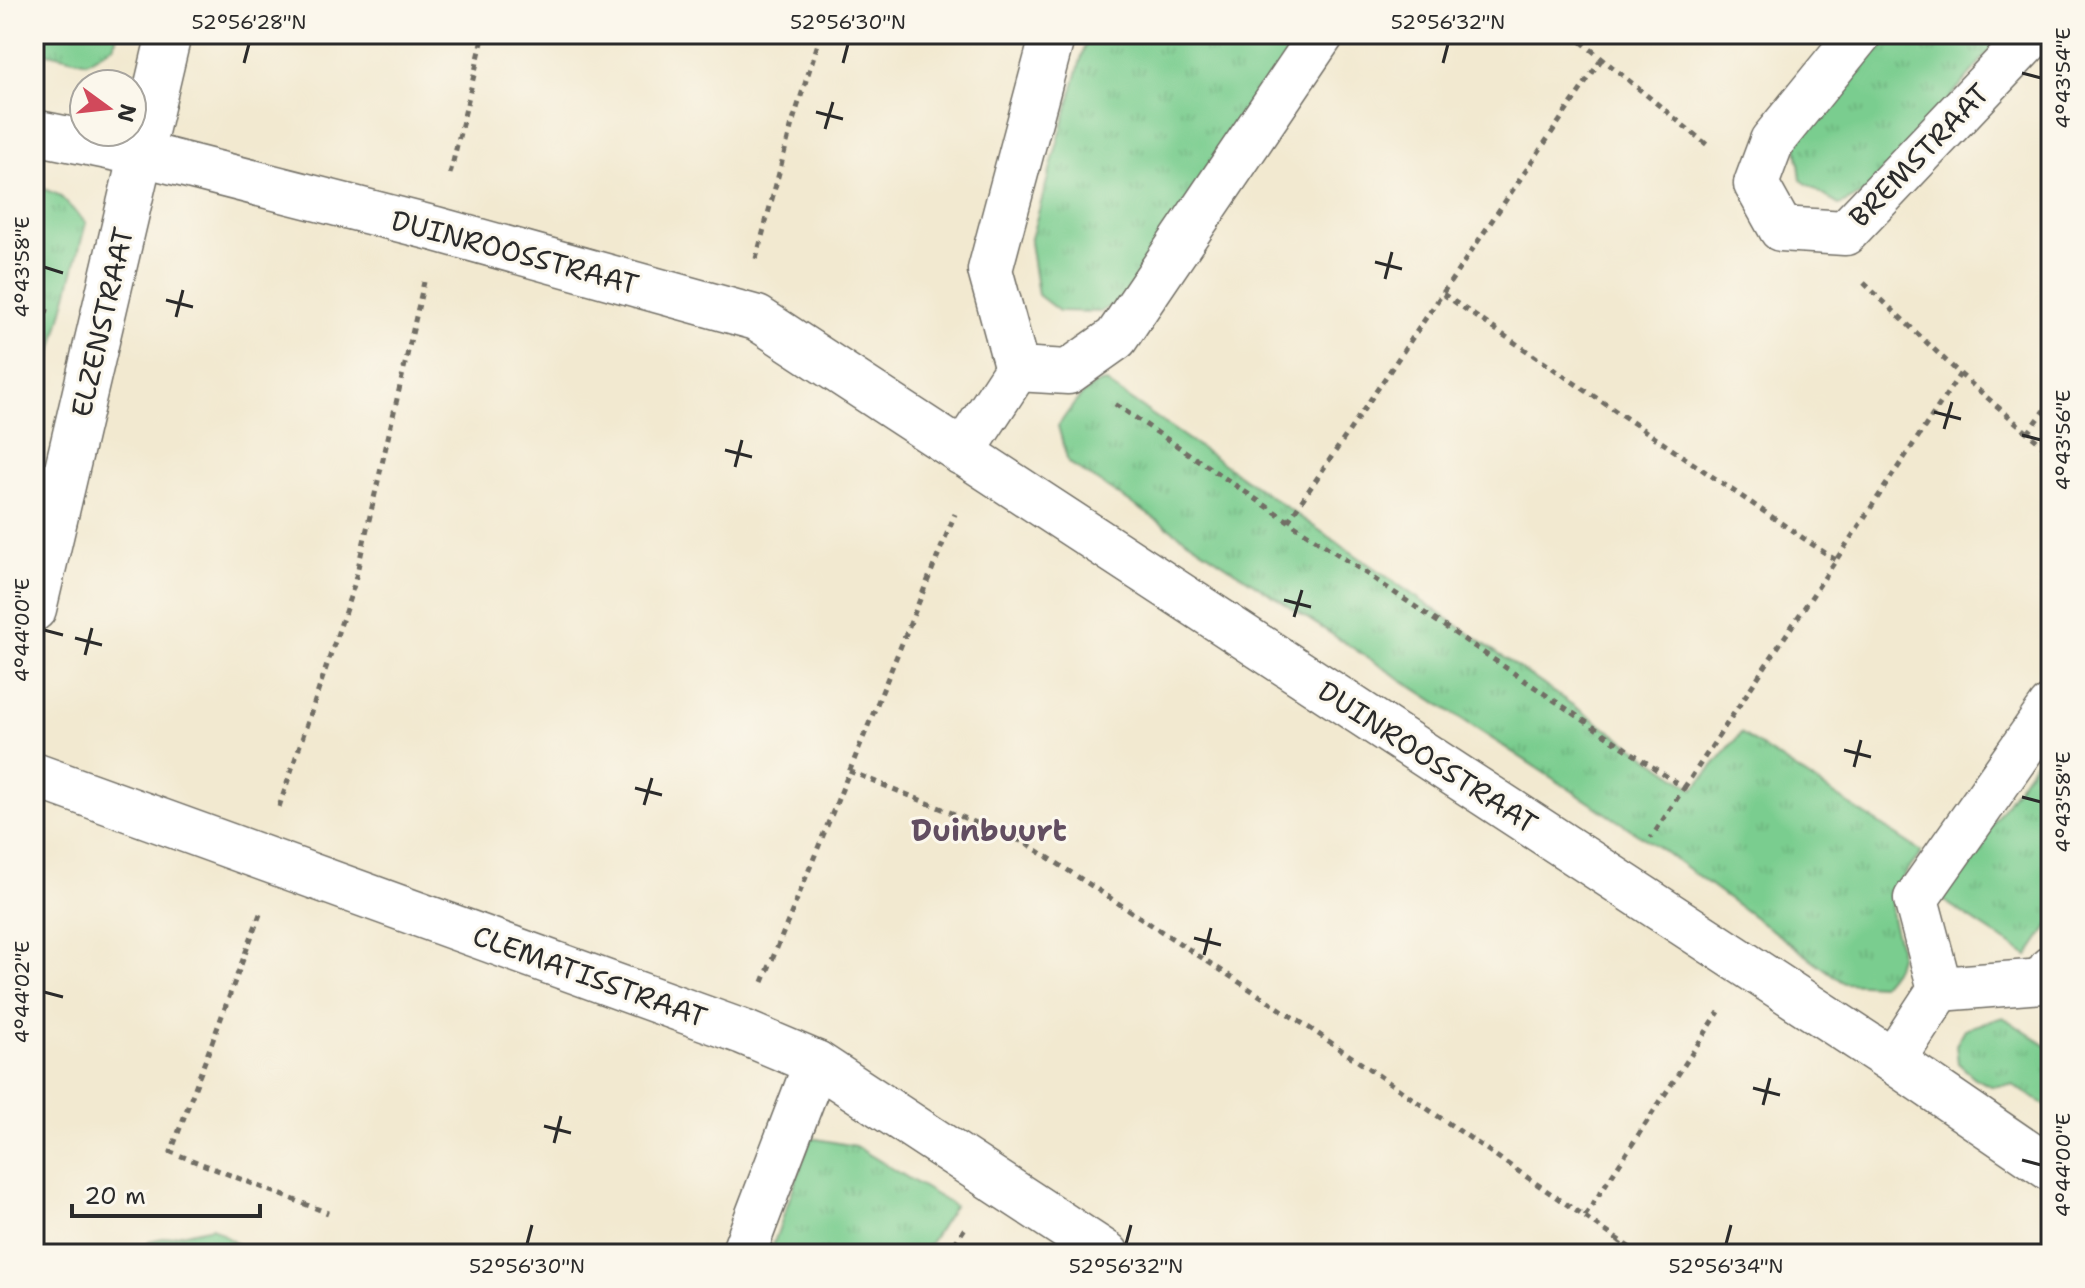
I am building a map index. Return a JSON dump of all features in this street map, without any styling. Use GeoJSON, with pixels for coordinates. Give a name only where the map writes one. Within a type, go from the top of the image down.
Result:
{"type":"FeatureCollection","features":[{"type":"Feature","properties":{"kind":"street","name":"ELZENSTRAAT"},"geometry":{"type":"LineString","coordinates":[[34,609],[169,34]]}},
{"type":"Feature","properties":{"kind":"street"},"geometry":{"type":"LineString","coordinates":[[962,453],[1017,369],[990,270],[1053,34]]}},
{"type":"Feature","properties":{"kind":"street"},"geometry":{"type":"LineString","coordinates":[[1017,369],[1068,372],[1116,338],[1322,34]]}},
{"type":"Feature","properties":{"kind":"street"},"geometry":{"type":"LineString","coordinates":[[1756,184],[1772,141],[1859,34]]}},
{"type":"Feature","properties":{"kind":"street","name":"BREMSTRAAT"},"geometry":{"type":"LineString","coordinates":[[1756,184],[1781,229],[1845,233],[2034,34]]}},
{"type":"Feature","properties":{"kind":"street","name":"DUINROOSSTRAAT"},"geometry":{"type":"LineString","coordinates":[[34,132],[142,154],[436,229],[757,318],[1893,1061],[2051,1169]]}},
{"type":"Feature","properties":{"kind":"street"},"geometry":{"type":"LineString","coordinates":[[1893,1061],[1940,989],[1916,899],[2051,707]]}},
{"type":"Feature","properties":{"kind":"street","name":"CLEMATISSTRAAT"},"geometry":{"type":"LineString","coordinates":[[34,775],[743,1032],[816,1063],[1107,1254]]}},
{"type":"Feature","properties":{"kind":"street"},"geometry":{"type":"LineString","coordinates":[[1940,989],[2043,981],[2051,968]]}},
{"type":"Feature","properties":{"kind":"street"},"geometry":{"type":"LineString","coordinates":[[743,1254],[816,1063]]}},
{"type":"Feature","properties":{"kind":"path"},"geometry":{"type":"LineString","coordinates":[[328,1213],[171,1152],[262,908],[263,856],[354,585],[484,34]]}},
{"type":"Feature","properties":{"kind":"path"},"geometry":{"type":"LineString","coordinates":[[742,314],[792,124],[821,34]]}},
{"type":"Feature","properties":{"kind":"path"},"geometry":{"type":"LineString","coordinates":[[1572,34],[1756,184]]}},
{"type":"Feature","properties":{"kind":"path"},"geometry":{"type":"LineString","coordinates":[[1288,521],[1601,60]]}},
{"type":"Feature","properties":{"kind":"path"},"geometry":{"type":"LineString","coordinates":[[1845,233],[1865,286],[2051,453]]}},
{"type":"Feature","properties":{"kind":"path"},"geometry":{"type":"LineString","coordinates":[[1443,294],[1837,561]]}},
{"type":"Feature","properties":{"kind":"path"},"geometry":{"type":"LineString","coordinates":[[1068,372],[1684,788]]}},
{"type":"Feature","properties":{"kind":"path"},"geometry":{"type":"LineString","coordinates":[[1621,884],[1960,374]]}},
{"type":"Feature","properties":{"kind":"path"},"geometry":{"type":"LineString","coordinates":[[2028,433],[2051,402]]}},
{"type":"Feature","properties":{"kind":"path"},"geometry":{"type":"LineString","coordinates":[[743,1032],[955,513],[962,453]]}},
{"type":"Feature","properties":{"kind":"path"},"geometry":{"type":"LineString","coordinates":[[849,771],[1026,843],[1311,1029],[1639,1254]]}},
{"type":"Feature","properties":{"kind":"path"},"geometry":{"type":"LineString","coordinates":[[1585,1216],[1748,967]]}},
{"type":"Feature","properties":{"kind":"path"},"geometry":{"type":"LineString","coordinates":[[1613,1254],[1621,1242]]}},
{"type":"Feature","properties":{"kind":"green space"},"geometry":{"type":"Polygon","coordinates":[[[34,34],[117,34],[114,45],[87,62],[34,50],[34,34]]]}},
{"type":"Feature","properties":{"kind":"green space"},"geometry":{"type":"Polygon","coordinates":[[[1088,34],[1307,34],[1128,297],[1100,312],[1059,311],[1038,295],[1030,242],[1088,34]]]}},
{"type":"Feature","properties":{"kind":"green space"},"geometry":{"type":"Polygon","coordinates":[[[1879,34],[2004,34],[1871,191],[1839,205],[1801,180],[1797,146],[1834,84],[1879,34]]]}},
{"type":"Feature","properties":{"kind":"green space"},"geometry":{"type":"Polygon","coordinates":[[[34,185],[59,195],[86,223],[34,420],[34,185]]]}},
{"type":"Feature","properties":{"kind":"green space"},"geometry":{"type":"Polygon","coordinates":[[[1105,382],[1694,789],[1741,733],[1922,852],[1901,879],[1893,896],[1893,921],[1900,950],[1892,971],[1881,985],[1844,983],[1661,849],[1068,462],[1058,426],[1084,393],[1105,382]]]}},
{"type":"Feature","properties":{"kind":"green space"},"geometry":{"type":"Polygon","coordinates":[[[2051,738],[2051,922],[2028,956],[1941,899],[2051,738]]]}},
{"type":"Feature","properties":{"kind":"green space"},"geometry":{"type":"Polygon","coordinates":[[[2003,1017],[2051,1049],[2051,1109],[2013,1085],[1990,1086],[1958,1063],[1956,1045],[1965,1029],[2003,1017]]]}},
{"type":"Feature","properties":{"kind":"green space"},"geometry":{"type":"Polygon","coordinates":[[[811,1138],[855,1146],[954,1206],[923,1254],[770,1254],[811,1138]]]}},
{"type":"Feature","properties":{"kind":"green space"},"geometry":{"type":"Polygon","coordinates":[[[212,1227],[251,1254],[144,1254],[149,1241],[212,1227]]]}},
{"type":"Feature","properties":{"kind":"district","name":"Duinbuurt"},"geometry":{"type":"Point","coordinates":[989,830]}}]}
